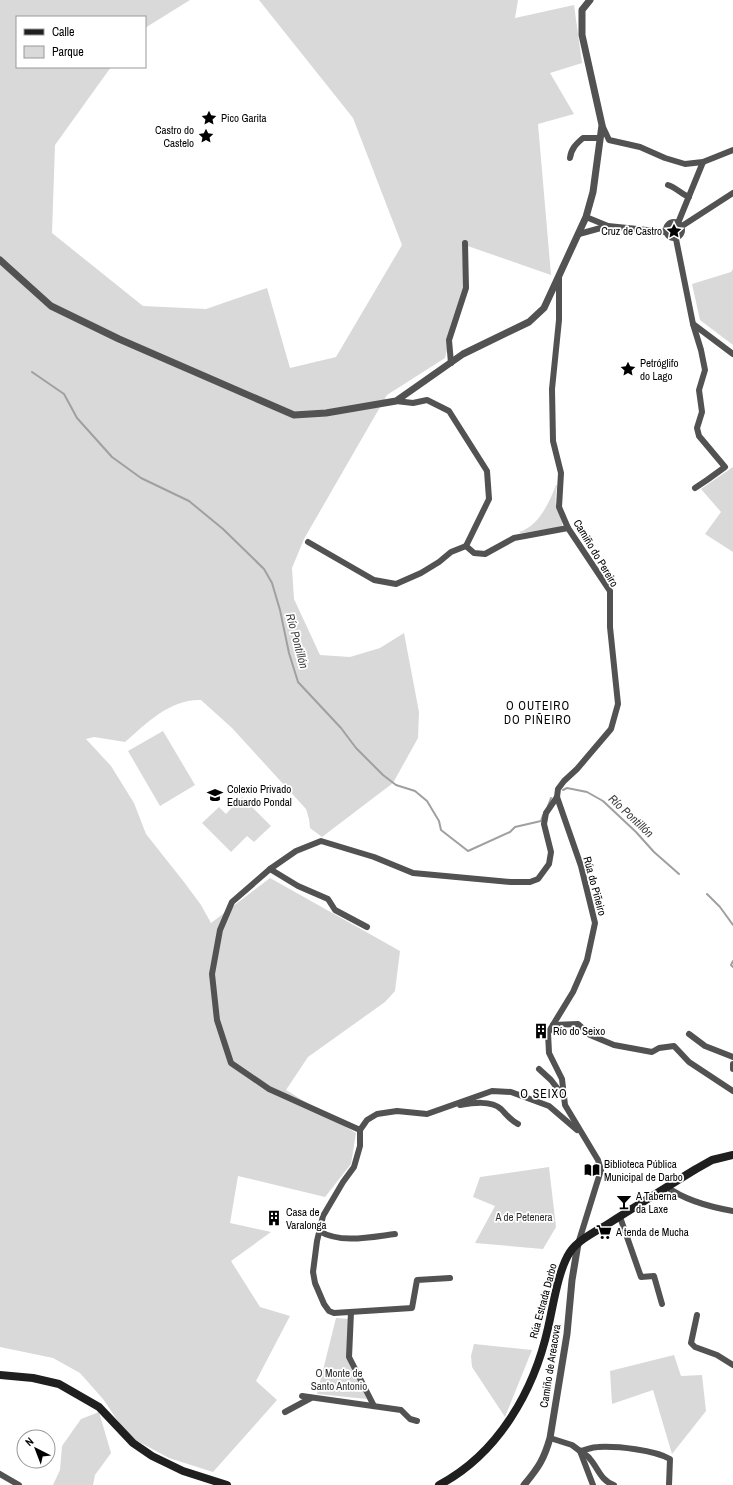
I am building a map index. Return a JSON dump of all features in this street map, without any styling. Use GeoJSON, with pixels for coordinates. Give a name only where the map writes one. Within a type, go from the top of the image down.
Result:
{"type":"FeatureCollection","features":[{"type":"Feature","properties":{"kind":"main road","name":"Rúa Estrada Darbo"},"geometry":{"type":"LineString","coordinates":[[439,1485],[460,1472],[489,1447],[504,1428],[521,1400],[536,1367],[546,1337],[564,1265],[570,1252],[588,1236],[696,1169],[712,1160],[733,1155]]}},
{"type":"Feature","properties":{"kind":"main road"},"geometry":{"type":"LineString","coordinates":[[0,1375],[34,1378],[59,1384],[99,1407],[133,1443],[152,1456],[183,1471],[227,1485]]}},
{"type":"Feature","properties":{"kind":"street"},"geometry":{"type":"LineString","coordinates":[[590,0],[582,10],[582,35],[602,125],[609,140],[640,147],[665,158],[685,164],[703,162],[733,150]]}},
{"type":"Feature","properties":{"kind":"street"},"geometry":{"type":"LineString","coordinates":[[396,401],[463,354],[529,322],[544,308],[586,217],[593,192],[602,125]]}},
{"type":"Feature","properties":{"kind":"street"},"geometry":{"type":"LineString","coordinates":[[570,158],[575,145],[583,138],[600,138]]}},
{"type":"Feature","properties":{"kind":"street"},"geometry":{"type":"LineString","coordinates":[[586,217],[608,226],[666,232],[671,238],[676,238],[682,234],[680,225],[703,162]]}},
{"type":"Feature","properties":{"kind":"street"},"geometry":{"type":"LineString","coordinates":[[668,186],[675,188],[689,197]]}},
{"type":"Feature","properties":{"kind":"street"},"geometry":{"type":"LineString","coordinates":[[666,232],[667,226],[671,223],[680,225],[733,193]]}},
{"type":"Feature","properties":{"kind":"street"},"geometry":{"type":"LineString","coordinates":[[578,234],[608,226]]}},
{"type":"Feature","properties":{"kind":"street"},"geometry":{"type":"LineString","coordinates":[[676,238],[693,324],[701,350],[704,370],[699,390],[702,412],[697,428],[700,436],[724,467],[695,488]]}},
{"type":"Feature","properties":{"kind":"street"},"geometry":{"type":"LineString","coordinates":[[451,363],[449,340],[466,288],[465,243]]}},
{"type":"Feature","properties":{"kind":"street"},"geometry":{"type":"LineString","coordinates":[[0,260],[51,306],[120,339],[294,415],[326,413],[396,401],[413,403],[427,400],[449,411],[487,471],[489,499],[466,546],[451,552],[439,562],[421,573],[396,584],[374,580],[308,542]]}},
{"type":"Feature","properties":{"kind":"street","name":"Camiño do Pereiro"},"geometry":{"type":"LineString","coordinates":[[360,1130],[269,1089],[230,1063],[217,1020],[212,974],[220,930],[232,902],[270,869],[296,851],[321,842],[374,857],[413,873],[511,882],[530,882],[538,879],[549,864],[552,852],[544,824],[546,813],[557,797],[558,789],[564,781],[611,729],[618,704],[610,627],[610,591],[568,528],[559,507],[561,473],[552,441],[552,389],[559,320],[559,277]]}},
{"type":"Feature","properties":{"kind":"street"},"geometry":{"type":"LineString","coordinates":[[693,324],[733,354]]}},
{"type":"Feature","properties":{"kind":"street"},"geometry":{"type":"LineString","coordinates":[[466,546],[474,553],[484,554],[514,538],[568,528]]}},
{"type":"Feature","properties":{"kind":"street","name":"Rúa do Piñeiro"},"geometry":{"type":"LineString","coordinates":[[557,797],[581,866],[595,923],[587,960],[574,992],[554,1026],[548,1033],[549,1053],[562,1079],[565,1105],[598,1160],[601,1170],[578,1244]]}},
{"type":"Feature","properties":{"kind":"street"},"geometry":{"type":"LineString","coordinates":[[270,869],[298,886],[328,899],[335,910],[367,927]]}},
{"type":"Feature","properties":{"kind":"street"},"geometry":{"type":"LineString","coordinates":[[554,1026],[578,1024],[590,1035],[614,1045],[652,1052],[659,1048],[674,1046],[688,1062],[733,1091]]}},
{"type":"Feature","properties":{"kind":"street"},"geometry":{"type":"LineString","coordinates":[[689,1034],[705,1046],[733,1057]]}},
{"type":"Feature","properties":{"kind":"street"},"geometry":{"type":"LineString","coordinates":[[733,1064],[733,1069]]}},
{"type":"Feature","properties":{"kind":"street"},"geometry":{"type":"LineString","coordinates":[[539,1069],[551,1080],[564,1097]]}},
{"type":"Feature","properties":{"kind":"street"},"geometry":{"type":"LineString","coordinates":[[450,1278],[417,1280],[412,1308],[339,1313],[329,1311],[324,1304],[315,1283],[313,1272],[319,1231],[323,1216],[343,1182],[354,1167],[360,1146],[360,1130],[366,1120],[377,1114],[397,1111],[427,1114],[492,1091],[511,1092],[550,1106],[582,1133]]}},
{"type":"Feature","properties":{"kind":"street"},"geometry":{"type":"LineString","coordinates":[[452,1106],[475,1103],[495,1106],[500,1108],[510,1120],[518,1124]]}},
{"type":"Feature","properties":{"kind":"street"},"geometry":{"type":"LineString","coordinates":[[667,1187],[676,1194],[708,1206],[733,1211]]}},
{"type":"Feature","properties":{"kind":"street"},"geometry":{"type":"LineString","coordinates":[[620,1217],[641,1277],[654,1276],[662,1304]]}},
{"type":"Feature","properties":{"kind":"street"},"geometry":{"type":"LineString","coordinates":[[584,1224],[588,1236]]}},
{"type":"Feature","properties":{"kind":"street"},"geometry":{"type":"LineString","coordinates":[[319,1231],[324,1234],[351,1239],[395,1234]]}},
{"type":"Feature","properties":{"kind":"street","name":"Camiño de Areacova"},"geometry":{"type":"LineString","coordinates":[[524,1485],[539,1467],[546,1453],[550,1438],[567,1334],[572,1280],[578,1244]]}},
{"type":"Feature","properties":{"kind":"street"},"geometry":{"type":"LineString","coordinates":[[351,1312],[349,1357],[374,1406]]}},
{"type":"Feature","properties":{"kind":"street"},"geometry":{"type":"LineString","coordinates":[[698,1315],[691,1343],[695,1347],[717,1355],[733,1366]]}},
{"type":"Feature","properties":{"kind":"street"},"geometry":{"type":"LineString","coordinates":[[302,1396],[401,1410],[410,1419],[417,1421]]}},
{"type":"Feature","properties":{"kind":"street"},"geometry":{"type":"LineString","coordinates":[[285,1412],[312,1398]]}},
{"type":"Feature","properties":{"kind":"street"},"geometry":{"type":"LineString","coordinates":[[550,1438],[572,1445],[590,1459],[603,1477],[614,1485]]}},
{"type":"Feature","properties":{"kind":"street"},"geometry":{"type":"LineString","coordinates":[[580,1451],[597,1447],[621,1447],[663,1455],[670,1459],[669,1485]]}},
{"type":"Feature","properties":{"kind":"street"},"geometry":{"type":"LineString","coordinates":[[580,1451],[593,1485]]}},
{"type":"Feature","properties":{"kind":"street"},"geometry":{"type":"LineString","coordinates":[[0,1474],[19,1485]]}},
{"type":"Feature","properties":{"kind":"green space"},"geometry":{"type":"Polygon","coordinates":[[[0,0],[190,0],[146,27],[146,16],[16,16],[16,68],[110,68],[55,145],[52,233],[143,306],[206,309],[267,288],[290,368],[336,357],[402,245],[353,118],[259,0],[518,0],[515,18],[574,5],[582,63],[550,73],[574,114],[538,124],[551,275],[462,244],[464,286],[445,358],[387,395],[304,539],[292,568],[294,599],[320,655],[350,657],[380,648],[404,633],[419,712],[418,738],[393,783],[322,837],[310,828],[306,809],[232,728],[201,700],[179,703],[169,708],[151,720],[125,742],[94,737],[86,739],[111,766],[134,803],[146,834],[201,905],[211,923],[270,878],[400,951],[395,991],[385,1002],[308,1057],[286,1090],[356,1133],[351,1164],[325,1197],[238,1176],[230,1223],[271,1232],[231,1261],[260,1307],[290,1316],[256,1381],[277,1400],[213,1472],[169,1458],[128,1436],[103,1399],[80,1373],[53,1358],[0,1347],[0,0]]]}},
{"type":"Feature","properties":{"kind":"green space"},"geometry":{"type":"Polygon","coordinates":[[[733,269],[733,345],[700,320],[692,284],[731,272],[733,269]]]}},
{"type":"Feature","properties":{"kind":"green space"},"geometry":{"type":"Polygon","coordinates":[[[733,467],[733,552],[705,534],[721,512],[701,489],[733,467]]]}},
{"type":"Feature","properties":{"kind":"green space"},"geometry":{"type":"Polygon","coordinates":[[[556,485],[556,505],[562,522],[562,527],[521,533],[519,532],[532,525],[538,519],[550,499],[556,485]]]}},
{"type":"Feature","properties":{"kind":"green space"},"geometry":{"type":"Polygon","coordinates":[[[163,731],[195,785],[160,806],[128,751],[163,731]]]}},
{"type":"Feature","properties":{"kind":"green space"},"geometry":{"type":"Polygon","coordinates":[[[242,797],[271,826],[254,842],[247,836],[231,852],[202,823],[219,807],[226,814],[242,797]]]}},
{"type":"Feature","properties":{"kind":"green space","name":"A de Petenera"},"geometry":{"type":"Polygon","coordinates":[[[549,1167],[556,1227],[543,1249],[475,1243],[495,1206],[473,1197],[480,1177],[549,1167]]]}},
{"type":"Feature","properties":{"kind":"green space","name":"O Monte de Santo Antonio"},"geometry":{"type":"Polygon","coordinates":[[[336,1318],[350,1319],[347,1357],[367,1399],[317,1394],[336,1318]]]}},
{"type":"Feature","properties":{"kind":"green space"},"geometry":{"type":"Polygon","coordinates":[[[474,1344],[532,1350],[505,1417],[472,1367],[471,1356],[474,1344]]]}},
{"type":"Feature","properties":{"kind":"green space"},"geometry":{"type":"Polygon","coordinates":[[[674,1355],[681,1376],[702,1375],[706,1411],[672,1454],[653,1390],[612,1404],[610,1371],[674,1355]]]}},
{"type":"Feature","properties":{"kind":"green space"},"geometry":{"type":"Polygon","coordinates":[[[99,1412],[111,1453],[95,1475],[93,1485],[53,1485],[60,1470],[62,1446],[81,1419],[99,1412]]]}},
{"type":"Feature","properties":{"kind":"waterway","name":"Río Pontillón"},"geometry":{"type":"LineString","coordinates":[[32,372],[64,394],[77,418],[112,457],[141,478],[189,501],[223,529],[264,569],[272,583],[280,610],[289,653],[298,682],[341,728],[356,748],[383,775],[396,785],[415,791],[427,801],[439,821],[441,830],[468,851],[510,832],[515,827],[541,821],[543,815]]}},
{"type":"Feature","properties":{"kind":"waterway","name":"Río Pontillón"},"geometry":{"type":"LineString","coordinates":[[563,790],[567,788],[587,792],[603,801],[636,832],[654,852],[679,874]]}},
{"type":"Feature","properties":{"kind":"waterway","name":"Río Pontillón"},"geometry":{"type":"LineString","coordinates":[[548,806],[551,798]]}},
{"type":"Feature","properties":{"kind":"waterway","name":"Río Pontillón"},"geometry":{"type":"LineString","coordinates":[[707,894],[720,907],[733,925]]}},
{"type":"Feature","properties":{"kind":"waterway","name":"Río Pontillón"},"geometry":{"type":"LineString","coordinates":[[733,961],[731,965],[733,967]]}},
{"type":"Feature","properties":{"kind":"place","name":"Pico Garita"},"geometry":{"type":"Point","coordinates":[209,118]}},
{"type":"Feature","properties":{"kind":"place","name":"Castro do Castelo"},"geometry":{"type":"Point","coordinates":[206,136]}},
{"type":"Feature","properties":{"kind":"place","name":"Cruz de Castro"},"geometry":{"type":"Point","coordinates":[674,231]}},
{"type":"Feature","properties":{"kind":"place","name":"Petróglifo do Lago"},"geometry":{"type":"Point","coordinates":[628,369]}},
{"type":"Feature","properties":{"kind":"place","name":"Colexio Privado Eduardo Pondal"},"geometry":{"type":"Point","coordinates":[215,795]}},
{"type":"Feature","properties":{"kind":"place","name":"Río do Seixo"},"geometry":{"type":"Point","coordinates":[541,1031]}},
{"type":"Feature","properties":{"kind":"place","name":"Biblioteca Pública Municipal de Darbo"},"geometry":{"type":"Point","coordinates":[592,1170]}},
{"type":"Feature","properties":{"kind":"place","name":"A Taberna da Laxe"},"geometry":{"type":"Point","coordinates":[624,1202]}},
{"type":"Feature","properties":{"kind":"place","name":"Casa de Varalonga"},"geometry":{"type":"Point","coordinates":[274,1218]}},
{"type":"Feature","properties":{"kind":"place","name":"A tenda de Mucha"},"geometry":{"type":"Point","coordinates":[604,1232]}},
{"type":"Feature","properties":{"kind":"district","name":"O OUTEIRO DO PIÑEIRO"},"geometry":{"type":"Point","coordinates":[538,713]}},
{"type":"Feature","properties":{"kind":"district","name":"O SEIXO"},"geometry":{"type":"Point","coordinates":[544,1094]}}]}
